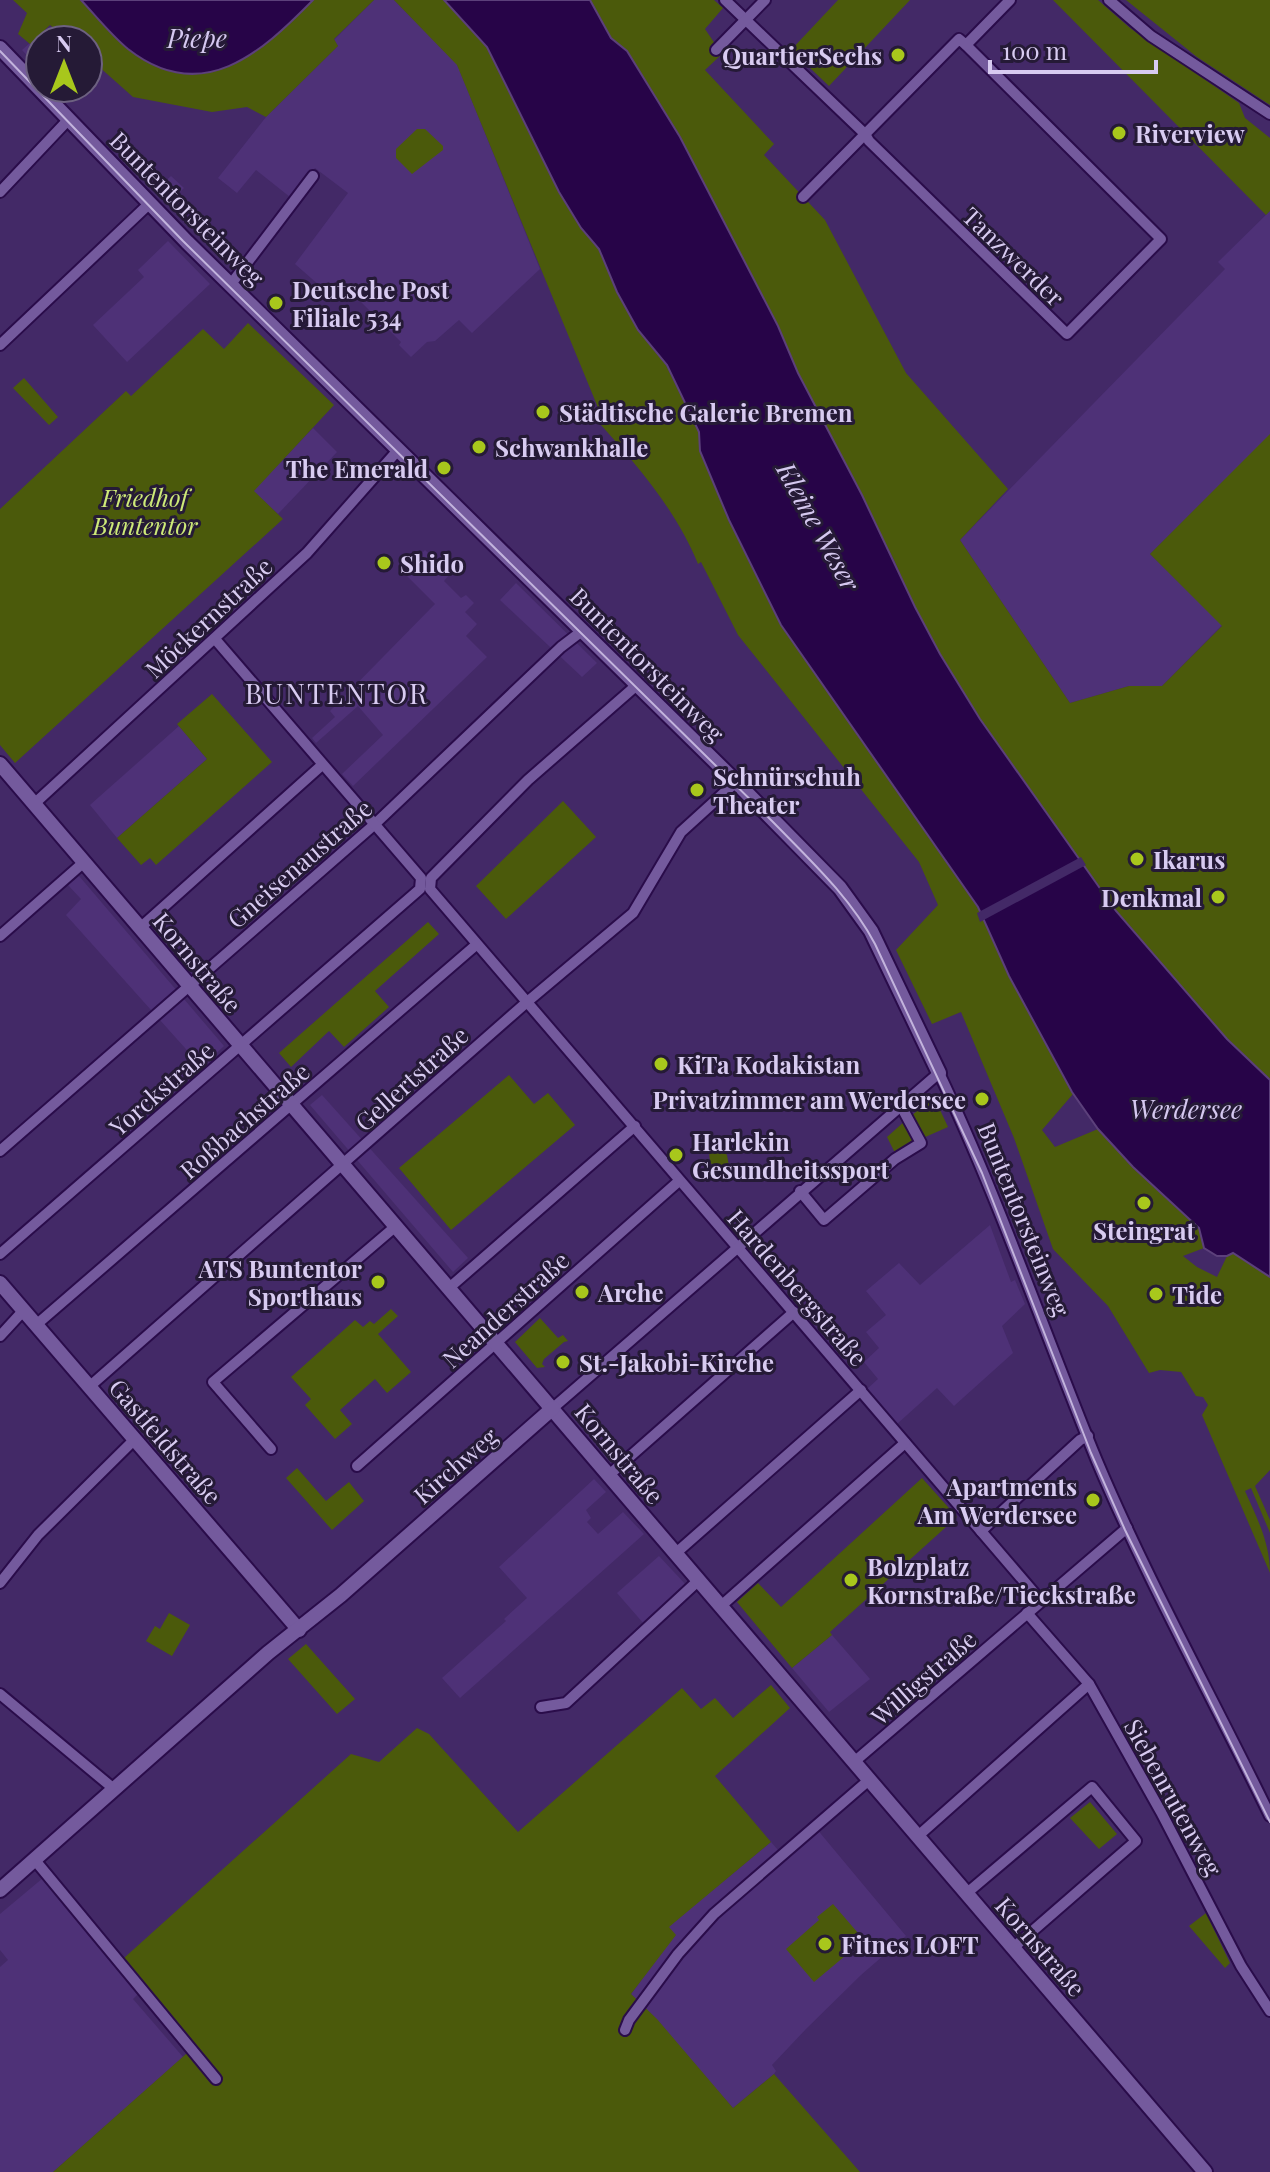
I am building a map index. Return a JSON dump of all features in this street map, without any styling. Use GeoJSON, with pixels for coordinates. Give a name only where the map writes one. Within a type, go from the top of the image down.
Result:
{"type":"FeatureCollection","features":[{"type":"Feature","properties":{"kind":"street","name":"Tanzwerder"},"geometry":{"type":"LineString","coordinates":[[725,0],[1067,334],[1161,239],[966,45]]}},
{"type":"Feature","properties":{"kind":"street"},"geometry":{"type":"LineString","coordinates":[[716,50],[765,0]]}},
{"type":"Feature","properties":{"kind":"street"},"geometry":{"type":"LineString","coordinates":[[803,197],[959,39],[966,45],[1010,0]]}},
{"type":"Feature","properties":{"kind":"street"},"geometry":{"type":"LineString","coordinates":[[1109,0],[1151,36],[1270,114]]}},
{"type":"Feature","properties":{"kind":"street","name":"Buntentorsteinweg"},"geometry":{"type":"LineString","coordinates":[[1,50],[231,284],[736,782],[831,878],[856,908],[882,952],[982,1168],[1127,1528],[1270,1816]]}},
{"type":"Feature","properties":{"kind":"street"},"geometry":{"type":"LineString","coordinates":[[0,192],[69,119]]}},
{"type":"Feature","properties":{"kind":"street"},"geometry":{"type":"LineString","coordinates":[[231,284],[313,176]]}},
{"type":"Feature","properties":{"kind":"street"},"geometry":{"type":"LineString","coordinates":[[0,345],[150,203]]}},
{"type":"Feature","properties":{"kind":"street","name":"Möckernstraße"},"geometry":{"type":"LineString","coordinates":[[34,804],[307,553],[399,449]]}},
{"type":"Feature","properties":{"kind":"street","name":"Gneisenaustraße"},"geometry":{"type":"LineString","coordinates":[[0,1151],[375,824],[561,647],[582,631]]}},
{"type":"Feature","properties":{"kind":"street","name":"Hardenbergstraße"},"geometry":{"type":"LineString","coordinates":[[215,639],[421,878],[425,889],[635,1126],[1041,1601]]}},
{"type":"Feature","properties":{"kind":"street","name":"Yorckstraße"},"geometry":{"type":"LineString","coordinates":[[0,1254],[425,889],[431,878],[528,780],[638,684]]}},
{"type":"Feature","properties":{"kind":"street"},"geometry":{"type":"LineString","coordinates":[[140,928],[322,765]]}},
{"type":"Feature","properties":{"kind":"street","name":"Kornstraße"},"geometry":{"type":"LineString","coordinates":[[2,770],[553,1408],[1205,2172]]}},
{"type":"Feature","properties":{"kind":"street","name":"Gellertstraße"},"geometry":{"type":"LineString","coordinates":[[89,1387],[527,1002],[633,913],[681,832],[736,782]]}},
{"type":"Feature","properties":{"kind":"street"},"geometry":{"type":"LineString","coordinates":[[0,936],[83,863]]}},
{"type":"Feature","properties":{"kind":"street","name":"Roßbachstraße"},"geometry":{"type":"LineString","coordinates":[[36,1325],[476,945]]}},
{"type":"Feature","properties":{"kind":"street","name":"Kirchweg"},"geometry":{"type":"LineString","coordinates":[[0,1890],[268,1653],[299,1630],[939,1073]]}},
{"type":"Feature","properties":{"kind":"street"},"geometry":{"type":"LineString","coordinates":[[800,1191],[824,1220],[895,1159],[921,1143],[901,1106]]}},
{"type":"Feature","properties":{"kind":"street"},"geometry":{"type":"LineString","coordinates":[[449,1288],[635,1126]]}},
{"type":"Feature","properties":{"kind":"street","name":"Neanderstraße"},"geometry":{"type":"LineString","coordinates":[[357,1466],[679,1181]]}},
{"type":"Feature","properties":{"kind":"street"},"geometry":{"type":"LineString","coordinates":[[271,1449],[213,1382],[396,1226]]}},
{"type":"Feature","properties":{"kind":"street","name":"Gastfeldstraße"},"geometry":{"type":"LineString","coordinates":[[0,1283],[299,1630]]}},
{"type":"Feature","properties":{"kind":"street"},"geometry":{"type":"LineString","coordinates":[[0,1336],[24,1310]]}},
{"type":"Feature","properties":{"kind":"street"},"geometry":{"type":"LineString","coordinates":[[609,1475],[794,1312]]}},
{"type":"Feature","properties":{"kind":"street"},"geometry":{"type":"LineString","coordinates":[[676,1553],[861,1390]]}},
{"type":"Feature","properties":{"kind":"street"},"geometry":{"type":"LineString","coordinates":[[981,1531],[1088,1436]]}},
{"type":"Feature","properties":{"kind":"street"},"geometry":{"type":"LineString","coordinates":[[0,1583],[38,1535],[135,1439]]}},
{"type":"Feature","properties":{"kind":"street"},"geometry":{"type":"LineString","coordinates":[[721,1606],[905,1443]]}},
{"type":"Feature","properties":{"kind":"street","name":"Willigstraße"},"geometry":{"type":"LineString","coordinates":[[854,1762],[1127,1528]]}},
{"type":"Feature","properties":{"kind":"street"},"geometry":{"type":"LineString","coordinates":[[541,1707],[566,1703],[699,1580]]}},
{"type":"Feature","properties":{"kind":"street","name":"Siebenrutenweg"},"geometry":{"type":"LineString","coordinates":[[1027,1613],[1089,1684],[1161,1812],[1241,1966],[1270,2011]]}},
{"type":"Feature","properties":{"kind":"street"},"geometry":{"type":"LineString","coordinates":[[918,1836],[1089,1684]]}},
{"type":"Feature","properties":{"kind":"street"},"geometry":{"type":"LineString","coordinates":[[0,1694],[114,1789]]}},
{"type":"Feature","properties":{"kind":"street"},"geometry":{"type":"LineString","coordinates":[[625,2030],[629,2020],[678,1954],[714,1914],[869,1780]]}},
{"type":"Feature","properties":{"kind":"street"},"geometry":{"type":"LineString","coordinates":[[967,1893],[1092,1787],[1136,1841],[1013,1948]]}},
{"type":"Feature","properties":{"kind":"street"},"geometry":{"type":"LineString","coordinates":[[34,1859],[216,2079]]}},
{"type":"Feature","properties":{"kind":"shaded area"},"geometry":{"type":"Polygon","coordinates":[[[374,0],[394,0],[457,64],[540,269],[472,333],[459,320],[411,357],[399,345],[401,342],[342,283],[339,282],[328,293],[295,264],[348,193],[315,168],[290,197],[256,170],[237,193],[218,178],[266,117],[338,46],[334,40],[374,0]]]}},
{"type":"Feature","properties":{"kind":"shaded area"},"geometry":{"type":"Polygon","coordinates":[[[171,176],[184,188],[169,203],[156,190],[171,176]]]}},
{"type":"Feature","properties":{"kind":"shaded area"},"geometry":{"type":"Polygon","coordinates":[[[1270,211],[1270,435],[1150,554],[1222,625],[1162,686],[1129,686],[1070,703],[960,540],[1225,269],[1218,262],[1270,211]]]}},
{"type":"Feature","properties":{"kind":"shaded area"},"geometry":{"type":"Polygon","coordinates":[[[168,241],[210,284],[127,362],[93,325],[144,277],[138,270],[168,241]]]}},
{"type":"Feature","properties":{"kind":"shaded area"},"geometry":{"type":"Polygon","coordinates":[[[313,428],[337,452],[278,514],[253,491],[313,428]]]}},
{"type":"Feature","properties":{"kind":"shaded area"},"geometry":{"type":"Polygon","coordinates":[[[425,550],[450,574],[444,581],[461,598],[466,595],[474,603],[465,612],[477,624],[466,636],[487,657],[353,786],[342,774],[383,735],[358,706],[316,743],[312,738],[335,717],[330,711],[435,604],[403,572],[425,550]]]}},
{"type":"Feature","properties":{"kind":"shaded area"},"geometry":{"type":"Polygon","coordinates":[[[516,583],[597,663],[582,677],[500,600],[516,583]]]}},
{"type":"Feature","properties":{"kind":"shaded area"},"geometry":{"type":"Polygon","coordinates":[[[179,726],[207,759],[117,838],[90,805],[179,726]]]}},
{"type":"Feature","properties":{"kind":"shaded area"},"geometry":{"type":"Polygon","coordinates":[[[79,876],[224,1046],[202,1067],[66,915],[81,899],[68,885],[79,876]]]}},
{"type":"Feature","properties":{"kind":"shaded area"},"geometry":{"type":"Polygon","coordinates":[[[322,1095],[468,1258],[453,1272],[310,1105],[322,1095]]]}},
{"type":"Feature","properties":{"kind":"shaded area"},"geometry":{"type":"Polygon","coordinates":[[[990,1225],[1011,1282],[1015,1280],[1025,1304],[1002,1326],[1013,1353],[954,1406],[937,1388],[897,1424],[867,1389],[878,1379],[864,1362],[879,1348],[866,1332],[886,1315],[866,1291],[899,1263],[920,1285],[990,1225]]]}},
{"type":"Feature","properties":{"kind":"shaded area"},"geometry":{"type":"Polygon","coordinates":[[[594,1479],[606,1492],[586,1510],[591,1518],[587,1522],[598,1534],[623,1512],[644,1534],[460,1698],[442,1678],[527,1598],[499,1567],[594,1479]]]}},
{"type":"Feature","properties":{"kind":"shaded area"},"geometry":{"type":"Polygon","coordinates":[[[659,1556],[687,1586],[644,1624],[617,1593],[659,1556]]]}},
{"type":"Feature","properties":{"kind":"shaded area"},"geometry":{"type":"Polygon","coordinates":[[[832,1635],[870,1679],[829,1712],[792,1668],[832,1635]]]}},
{"type":"Feature","properties":{"kind":"shaded area"},"geometry":{"type":"Polygon","coordinates":[[[811,1822],[906,1936],[806,2029],[772,2065],[776,2071],[774,2074],[733,2108],[631,1994],[675,1935],[668,1927],[771,1842],[778,1850],[811,1822]]]}},
{"type":"Feature","properties":{"kind":"shaded area"},"geometry":{"type":"Polygon","coordinates":[[[43,1878],[138,1994],[133,1999],[183,2057],[53,2172],[0,2172],[0,1967],[8,1960],[0,1950],[0,1914],[43,1878]]]}},
{"type":"Feature","properties":{"kind":"green space"},"geometry":{"type":"Polygon","coordinates":[[[13,0],[374,0],[334,39],[338,46],[266,117],[247,107],[212,112],[133,97],[104,71],[104,24],[24,24],[24,39],[18,34],[27,13],[13,0]]]}},
{"type":"Feature","properties":{"kind":"green space"},"geometry":{"type":"Polygon","coordinates":[[[394,0],[444,0],[487,47],[559,192],[581,228],[599,249],[617,292],[638,330],[666,365],[699,432],[700,451],[729,520],[781,625],[978,907],[1009,976],[1073,1094],[1042,1130],[1055,1147],[1098,1129],[1133,1168],[1199,1228],[1204,1248],[1183,1256],[1217,1277],[1227,1256],[1233,1253],[1270,1277],[1270,1470],[1255,1486],[1270,1520],[1270,1533],[1251,1488],[1245,1491],[1265,1541],[1270,1573],[1202,1415],[1208,1405],[1203,1397],[1196,1396],[1181,1372],[1160,1370],[1149,1373],[1108,1306],[1053,1249],[1014,1138],[961,1012],[932,1024],[896,950],[938,905],[919,862],[738,635],[678,523],[638,468],[593,416],[599,410],[457,65],[394,0]]]}},
{"type":"Feature","properties":{"kind":"green space"},"geometry":{"type":"Polygon","coordinates":[[[590,0],[714,0],[723,8],[705,29],[722,54],[705,70],[774,144],[764,155],[825,220],[906,373],[1008,489],[960,540],[1070,703],[1129,686],[1162,686],[1222,626],[1150,554],[1270,434],[1270,1080],[1227,1039],[1116,911],[980,719],[915,607],[798,373],[778,326],[680,137],[627,51],[611,38],[590,0]]]}},
{"type":"Feature","properties":{"kind":"green space"},"geometry":{"type":"Polygon","coordinates":[[[838,0],[910,0],[829,86],[791,50],[838,0]]]}},
{"type":"Feature","properties":{"kind":"green space"},"geometry":{"type":"Polygon","coordinates":[[[1053,0],[1098,0],[1130,28],[1239,103],[1245,118],[1270,138],[1270,211],[1266,215],[1053,0]]]}},
{"type":"Feature","properties":{"kind":"green space"},"geometry":{"type":"Polygon","coordinates":[[[1126,0],[1270,0],[1270,105],[1197,57],[1126,0]]]}},
{"type":"Feature","properties":{"kind":"green space"},"geometry":{"type":"Polygon","coordinates":[[[417,129],[425,129],[443,146],[443,150],[412,174],[396,158],[396,149],[417,129]]]}},
{"type":"Feature","properties":{"kind":"green space","name":"Friedhof Buntentor"},"geometry":{"type":"Polygon","coordinates":[[[248,323],[334,405],[254,491],[283,519],[15,763],[0,745],[0,509],[126,391],[131,396],[203,329],[224,349],[248,323]]]}},
{"type":"Feature","properties":{"kind":"green space"},"geometry":{"type":"Polygon","coordinates":[[[24,378],[58,417],[49,425],[13,388],[24,378]]]}},
{"type":"Feature","properties":{"kind":"green space"},"geometry":{"type":"Polygon","coordinates":[[[212,694],[272,762],[156,865],[150,858],[141,865],[117,838],[207,759],[177,724],[212,694]]]}},
{"type":"Feature","properties":{"kind":"green space"},"geometry":{"type":"Polygon","coordinates":[[[563,801],[596,837],[506,919],[476,886],[563,801]]]}},
{"type":"Feature","properties":{"kind":"green space"},"geometry":{"type":"Polygon","coordinates":[[[428,922],[439,934],[375,991],[389,1007],[344,1047],[329,1031],[291,1067],[279,1053],[428,922]]]}},
{"type":"Feature","properties":{"kind":"green space"},"geometry":{"type":"Polygon","coordinates":[[[509,1075],[534,1104],[548,1093],[575,1125],[451,1230],[399,1168],[509,1075]]]}},
{"type":"Feature","properties":{"kind":"green space"},"geometry":{"type":"Polygon","coordinates":[[[934,1097],[948,1127],[923,1138],[911,1116],[934,1097]]]}},
{"type":"Feature","properties":{"kind":"green space"},"geometry":{"type":"Polygon","coordinates":[[[905,1121],[916,1141],[895,1153],[887,1137],[905,1121]]]}},
{"type":"Feature","properties":{"kind":"green space"},"geometry":{"type":"Polygon","coordinates":[[[710,1139],[727,1155],[729,1166],[724,1170],[710,1163],[709,1151],[704,1145],[710,1139]]]}},
{"type":"Feature","properties":{"kind":"green space"},"geometry":{"type":"Polygon","coordinates":[[[391,1309],[398,1316],[378,1334],[411,1372],[387,1393],[375,1379],[340,1410],[352,1424],[335,1439],[305,1405],[311,1399],[291,1377],[355,1320],[363,1327],[370,1321],[374,1324],[391,1309]]]}},
{"type":"Feature","properties":{"kind":"green space"},"geometry":{"type":"Polygon","coordinates":[[[540,1318],[558,1338],[563,1335],[568,1341],[544,1359],[542,1364],[545,1367],[537,1368],[515,1342],[540,1318]]]}},
{"type":"Feature","properties":{"kind":"green space"},"geometry":{"type":"Polygon","coordinates":[[[297,1468],[326,1501],[349,1482],[364,1501],[332,1530],[286,1478],[297,1468]]]}},
{"type":"Feature","properties":{"kind":"green space"},"geometry":{"type":"Polygon","coordinates":[[[922,1478],[957,1517],[830,1632],[832,1635],[792,1668],[737,1602],[758,1583],[781,1607],[922,1478]]]}},
{"type":"Feature","properties":{"kind":"green space"},"geometry":{"type":"Polygon","coordinates":[[[169,1613],[190,1625],[172,1656],[146,1641],[155,1626],[160,1629],[169,1613]]]}},
{"type":"Feature","properties":{"kind":"green space"},"geometry":{"type":"Polygon","coordinates":[[[306,1644],[355,1699],[337,1714],[288,1659],[306,1644]]]}},
{"type":"Feature","properties":{"kind":"green space"},"geometry":{"type":"Polygon","coordinates":[[[771,1685],[790,1708],[715,1776],[771,1842],[669,1927],[676,1935],[631,1994],[657,2019],[733,2108],[774,2074],[860,2172],[53,2172],[195,2046],[124,1958],[351,1754],[379,1762],[417,1728],[429,1734],[518,1832],[682,1688],[701,1709],[715,1698],[733,1718],[771,1685]]]}},
{"type":"Feature","properties":{"kind":"green space"},"geometry":{"type":"Polygon","coordinates":[[[1090,1802],[1117,1834],[1099,1849],[1070,1818],[1090,1802]]]}},
{"type":"Feature","properties":{"kind":"green space","name":"Fitnes LOFT"},"geometry":{"type":"Polygon","coordinates":[[[833,1904],[864,1940],[814,1982],[786,1949],[833,1904]]]}},
{"type":"Feature","properties":{"kind":"green space"},"geometry":{"type":"Polygon","coordinates":[[[1206,1913],[1230,1963],[1225,1968],[1189,1926],[1206,1913]]]}},
{"type":"Feature","properties":{"kind":"water","name":"Piepe"},"geometry":{"type":"Polygon","coordinates":[[[81,0],[313,0],[251,54],[229,66],[205,73],[181,73],[155,66],[128,49],[81,0]]]}},
{"type":"Feature","properties":{"kind":"water"},"geometry":{"type":"Polygon","coordinates":[[[444,0],[590,0],[611,38],[627,51],[680,137],[778,326],[798,373],[862,495],[915,607],[980,719],[1116,911],[1227,1039],[1270,1080],[1270,1277],[1233,1253],[1217,1256],[1204,1248],[1199,1228],[1133,1167],[1098,1129],[1072,1092],[1009,976],[978,907],[781,625],[729,520],[700,451],[699,432],[667,365],[638,330],[617,292],[599,249],[581,228],[559,192],[487,47],[444,0]]]}},
{"type":"Feature","properties":{"kind":"pier"},"geometry":{"type":"Polygon","coordinates":[[[1081,857],[1086,865],[980,922],[977,913],[1081,857]]]}},
{"type":"Feature","properties":{"kind":"tram line"},"geometry":{"type":"LineString","coordinates":[[0,51],[183,241],[773,822],[854,911],[875,944],[982,1173],[1091,1453],[1125,1530],[1270,1822]]}},
{"type":"Feature","properties":{"kind":"place","name":"QuartierSechs"},"geometry":{"type":"Point","coordinates":[898,55]}},
{"type":"Feature","properties":{"kind":"place","name":"Riverview"},"geometry":{"type":"Point","coordinates":[1119,133]}},
{"type":"Feature","properties":{"kind":"place","name":"Deutsche Post Filiale 534"},"geometry":{"type":"Point","coordinates":[276,303]}},
{"type":"Feature","properties":{"kind":"place","name":"Städtische Galerie Bremen"},"geometry":{"type":"Point","coordinates":[543,412]}},
{"type":"Feature","properties":{"kind":"place","name":"Schwankhalle"},"geometry":{"type":"Point","coordinates":[479,447]}},
{"type":"Feature","properties":{"kind":"place","name":"The Emerald"},"geometry":{"type":"Point","coordinates":[444,468]}},
{"type":"Feature","properties":{"kind":"place","name":"Shido"},"geometry":{"type":"Point","coordinates":[384,563]}},
{"type":"Feature","properties":{"kind":"place","name":"Schnürschuh Theater"},"geometry":{"type":"Point","coordinates":[697,790]}},
{"type":"Feature","properties":{"kind":"place","name":"Ikarus"},"geometry":{"type":"Point","coordinates":[1137,859]}},
{"type":"Feature","properties":{"kind":"place","name":"Denkmal"},"geometry":{"type":"Point","coordinates":[1218,897]}},
{"type":"Feature","properties":{"kind":"place","name":"KiTa Kodakistan"},"geometry":{"type":"Point","coordinates":[661,1064]}},
{"type":"Feature","properties":{"kind":"place","name":"Privatzimmer am Werdersee"},"geometry":{"type":"Point","coordinates":[982,1099]}},
{"type":"Feature","properties":{"kind":"place","name":"Harlekin Gesundheitssport"},"geometry":{"type":"Point","coordinates":[676,1155]}},
{"type":"Feature","properties":{"kind":"place","name":"Steingrat"},"geometry":{"type":"Point","coordinates":[1144,1203]}},
{"type":"Feature","properties":{"kind":"place","name":"ATS Buntentor Sporthaus"},"geometry":{"type":"Point","coordinates":[378,1282]}},
{"type":"Feature","properties":{"kind":"place","name":"Arche"},"geometry":{"type":"Point","coordinates":[582,1292]}},
{"type":"Feature","properties":{"kind":"place","name":"Tide"},"geometry":{"type":"Point","coordinates":[1156,1294]}},
{"type":"Feature","properties":{"kind":"place","name":"St.-Jakobi-Kirche"},"geometry":{"type":"Point","coordinates":[563,1362]}},
{"type":"Feature","properties":{"kind":"place","name":"Apartments Am Werdersee"},"geometry":{"type":"Point","coordinates":[1093,1500]}},
{"type":"Feature","properties":{"kind":"place","name":"Bolzplatz Kornstraße/Tieckstraße"},"geometry":{"type":"Point","coordinates":[851,1580]}},
{"type":"Feature","properties":{"kind":"place","name":"Fitnes LOFT"},"geometry":{"type":"Point","coordinates":[825,1944]}},
{"type":"Feature","properties":{"kind":"district","name":"BUNTENTOR"},"geometry":{"type":"Point","coordinates":[337,692]}},
{"type":"Feature","properties":{"kind":"water label","name":"Kleine Weser"},"geometry":{"type":"Point","coordinates":[819,526]}},
{"type":"Feature","properties":{"kind":"water label","name":"Werdersee"},"geometry":{"type":"Point","coordinates":[1186,1108]}}]}
